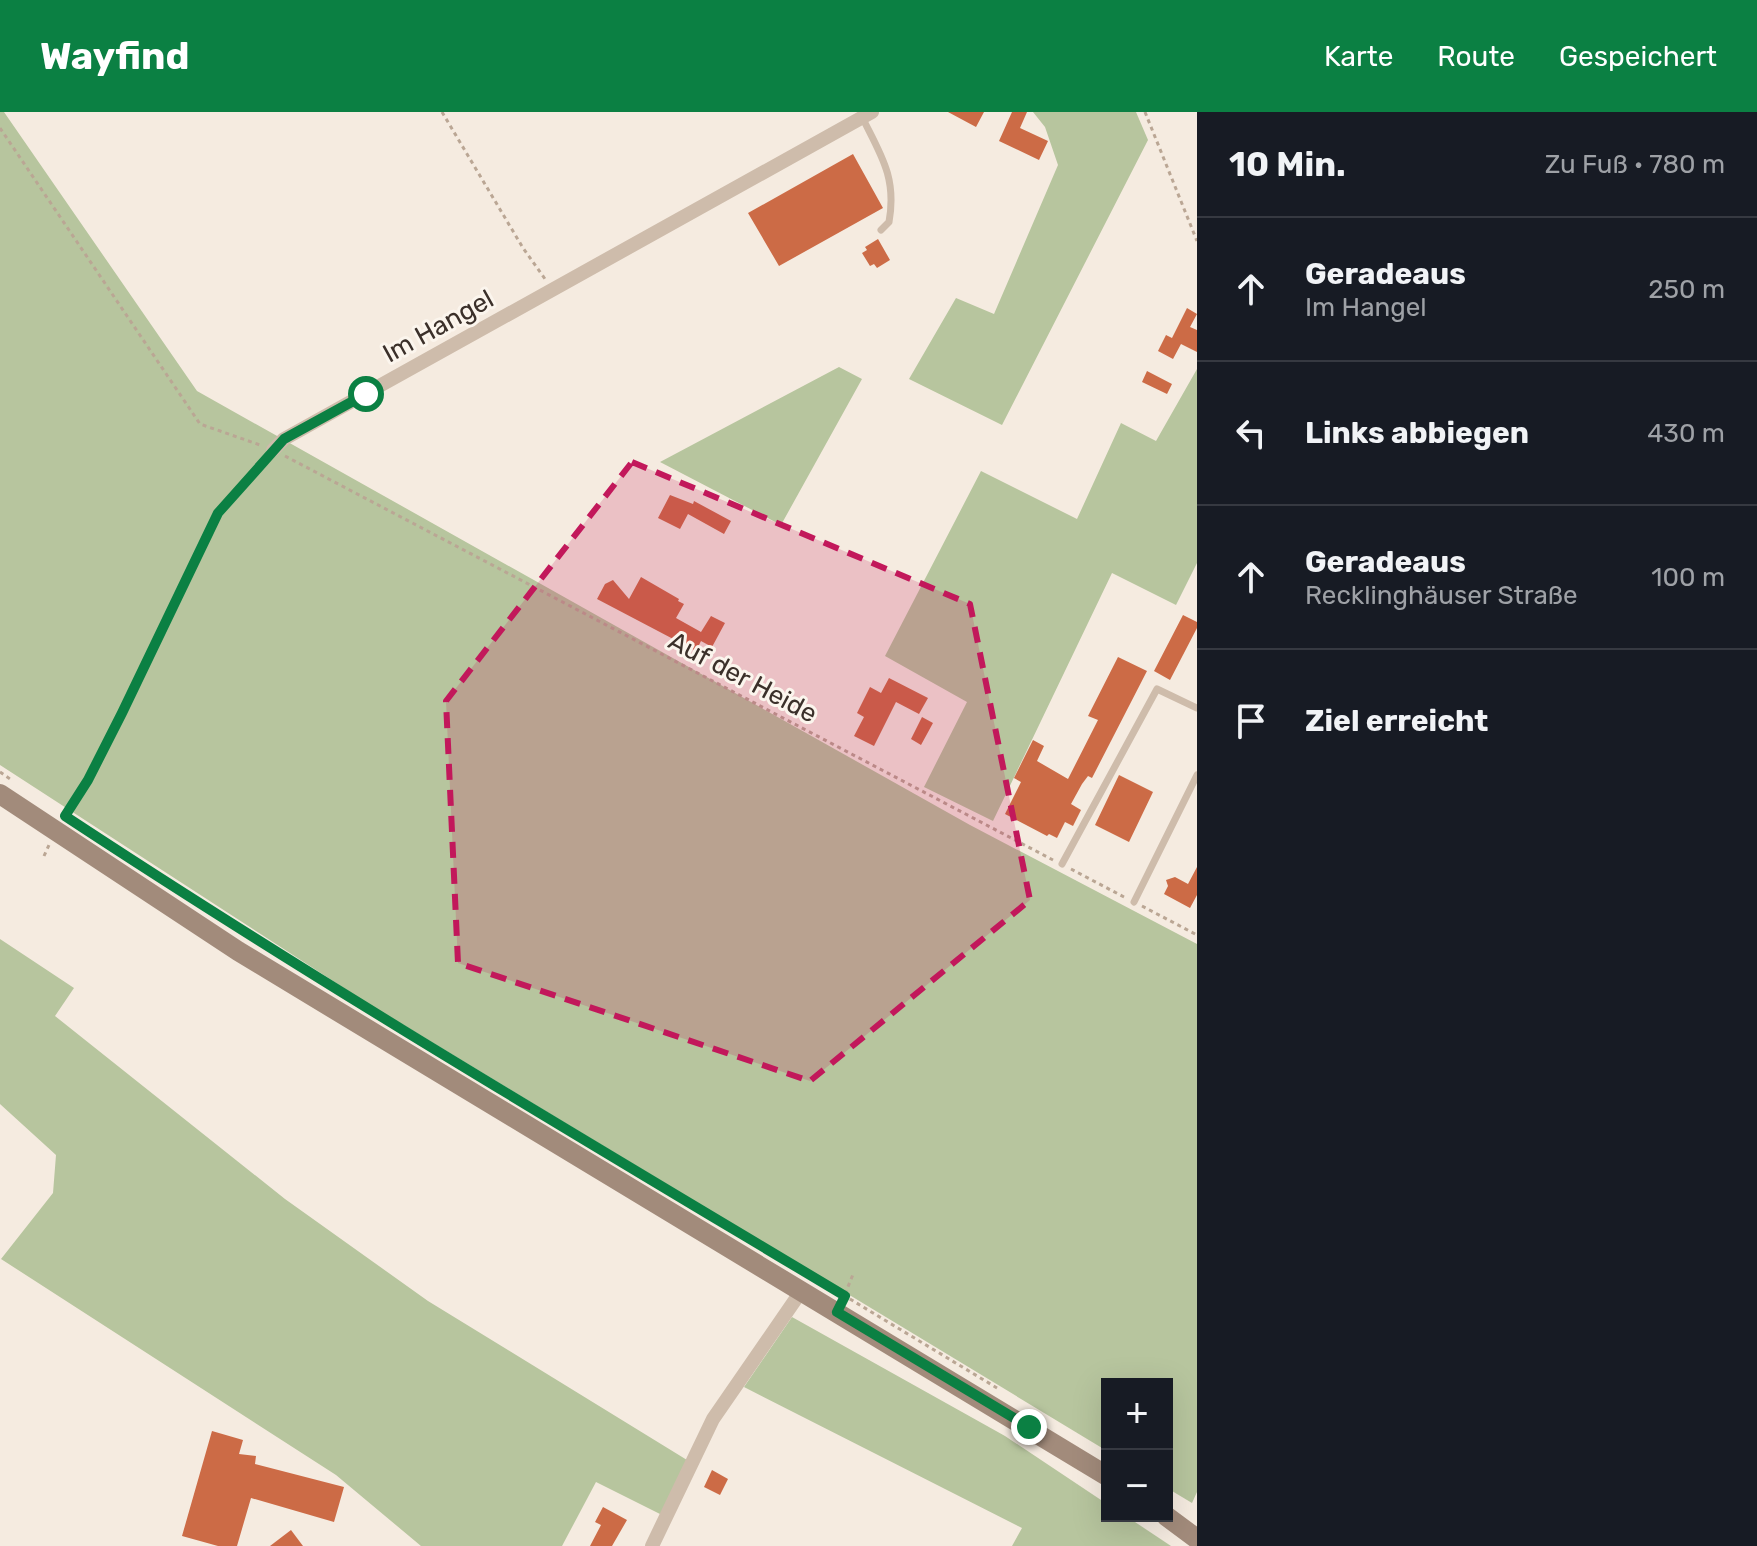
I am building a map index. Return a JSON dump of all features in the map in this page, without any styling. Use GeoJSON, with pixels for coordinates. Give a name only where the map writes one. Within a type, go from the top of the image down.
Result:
{"type":"FeatureCollection","features":[{"type":"Feature","properties":{"kind":"main road"},"geometry":{"type":"LineString","coordinates":[[6,788],[55,831],[238,951],[802,1290],[841,1304],[1101,1472]]}},
{"type":"Feature","properties":{"kind":"main road"},"geometry":{"type":"LineString","coordinates":[[1173,1521],[1197,1539]]}},
{"type":"Feature","properties":{"kind":"street","name":"Im Hangel"},"geometry":{"type":"LineString","coordinates":[[273,450],[284,439],[867,115]]}},
{"type":"Feature","properties":{"kind":"street"},"geometry":{"type":"LineString","coordinates":[[652,1546],[713,1419],[802,1290]]}},
{"type":"Feature","properties":{"kind":"lane"},"geometry":{"type":"LineString","coordinates":[[867,115],[891,184],[889,222],[881,230]]}},
{"type":"Feature","properties":{"kind":"lane"},"geometry":{"type":"LineString","coordinates":[[1062,864],[1157,689],[1197,708]]}},
{"type":"Feature","properties":{"kind":"lane"},"geometry":{"type":"LineString","coordinates":[[1134,902],[1197,775]]}},
{"type":"Feature","properties":{"kind":"path"},"geometry":{"type":"LineString","coordinates":[[442,112],[523,248],[552,289]]}},
{"type":"Feature","properties":{"kind":"path"},"geometry":{"type":"LineString","coordinates":[[1145,112],[1197,241]]}},
{"type":"Feature","properties":{"kind":"path","name":"Auf der Heide"},"geometry":{"type":"LineString","coordinates":[[0,128],[200,424],[273,450],[1197,935]]}},
{"type":"Feature","properties":{"kind":"path"},"geometry":{"type":"LineString","coordinates":[[44,856],[55,831],[88,780],[218,513],[273,450]]}},
{"type":"Feature","properties":{"kind":"path"},"geometry":{"type":"LineString","coordinates":[[0,772],[6,788]]}},
{"type":"Feature","properties":{"kind":"path"},"geometry":{"type":"LineString","coordinates":[[214,913],[308,971]]}},
{"type":"Feature","properties":{"kind":"path"},"geometry":{"type":"LineString","coordinates":[[791,1263],[841,1304],[1000,1390]]}},
{"type":"Feature","properties":{"kind":"path"},"geometry":{"type":"LineString","coordinates":[[841,1304],[854,1272]]}},
{"type":"Feature","properties":{"kind":"highlighted area"},"geometry":{"type":"Polygon","coordinates":[[[632,462],[970,604],[1030,900],[810,1081],[458,963],[446,701],[632,462]]]}},
{"type":"Feature","properties":{"kind":"green space"},"geometry":{"type":"Polygon","coordinates":[[[0,112],[4,112],[197,391],[970,825],[1197,944],[1197,1492],[1192,1503],[1173,1492],[1173,1378],[1101,1378],[1101,1447],[364,1001],[0,765],[0,112]]]}},
{"type":"Feature","properties":{"kind":"green space"},"geometry":{"type":"Polygon","coordinates":[[[1033,112],[1136,112],[1148,140],[1002,425],[909,379],[956,298],[994,314],[1058,165],[1045,127],[1033,112]]]}},
{"type":"Feature","properties":{"kind":"green space"},"geometry":{"type":"Polygon","coordinates":[[[839,367],[862,379],[781,525],[660,462],[839,367]]]}},
{"type":"Feature","properties":{"kind":"green space"},"geometry":{"type":"Polygon","coordinates":[[[1197,369],[1197,563],[1176,605],[1112,573],[993,821],[924,787],[967,702],[885,656],[981,471],[1077,519],[1121,423],[1156,441],[1197,369]]]}},
{"type":"Feature","properties":{"kind":"green space"},"geometry":{"type":"Polygon","coordinates":[[[0,939],[74,988],[55,1016],[285,1199],[428,1301],[687,1460],[662,1515],[596,1482],[562,1546],[421,1546],[336,1475],[1,1259],[53,1193],[56,1155],[0,1104],[0,939]]]}},
{"type":"Feature","properties":{"kind":"green space"},"geometry":{"type":"Polygon","coordinates":[[[792,1317],[1005,1436],[1101,1500],[1101,1522],[1135,1522],[1171,1546],[1012,1546],[1022,1528],[744,1387],[792,1317]]]}},
{"type":"Feature","properties":{"kind":"building"},"geometry":{"type":"Polygon","coordinates":[[[948,112],[984,112],[976,127],[948,112]]]}},
{"type":"Feature","properties":{"kind":"building"},"geometry":{"type":"Polygon","coordinates":[[[1012,112],[1027,112],[1020,128],[1048,141],[1039,160],[999,141],[1012,112]]]}},
{"type":"Feature","properties":{"kind":"building"},"geometry":{"type":"Polygon","coordinates":[[[853,154],[883,208],[779,266],[748,213],[853,154]]]}},
{"type":"Feature","properties":{"kind":"building"},"geometry":{"type":"Polygon","coordinates":[[[878,239],[890,260],[877,268],[874,264],[870,266],[862,253],[867,250],[865,247],[878,239]]]}},
{"type":"Feature","properties":{"kind":"building"},"geometry":{"type":"Polygon","coordinates":[[[1187,308],[1197,314],[1190,327],[1197,330],[1197,352],[1181,344],[1173,359],[1158,351],[1166,335],[1172,338],[1187,308]]]}},
{"type":"Feature","properties":{"kind":"building"},"geometry":{"type":"Polygon","coordinates":[[[1147,371],[1172,384],[1167,394],[1142,382],[1147,371]]]}},
{"type":"Feature","properties":{"kind":"building"},"geometry":{"type":"Polygon","coordinates":[[[670,495],[693,504],[694,501],[731,521],[724,534],[688,514],[680,529],[658,518],[670,495]]]}},
{"type":"Feature","properties":{"kind":"building"},"geometry":{"type":"Polygon","coordinates":[[[641,577],[679,599],[684,604],[676,618],[701,632],[711,616],[725,623],[712,647],[701,641],[696,651],[597,599],[605,584],[613,580],[629,599],[641,577]]]}},
{"type":"Feature","properties":{"kind":"building"},"geometry":{"type":"Polygon","coordinates":[[[1183,615],[1197,622],[1197,628],[1170,680],[1154,671],[1183,615]]]}},
{"type":"Feature","properties":{"kind":"building"},"geometry":{"type":"Polygon","coordinates":[[[1118,657],[1147,671],[1092,778],[1088,776],[1071,804],[1081,810],[1073,826],[1065,822],[1057,838],[1005,814],[1021,782],[1014,778],[1033,740],[1044,746],[1037,761],[1068,779],[1098,720],[1088,716],[1118,657]]]}},
{"type":"Feature","properties":{"kind":"building"},"geometry":{"type":"Polygon","coordinates":[[[889,678],[928,698],[919,714],[896,702],[874,746],[854,736],[864,717],[857,713],[870,687],[881,693],[889,678]]]}},
{"type":"Feature","properties":{"kind":"building"},"geometry":{"type":"Polygon","coordinates":[[[922,717],[933,723],[921,745],[911,739],[922,717]]]}},
{"type":"Feature","properties":{"kind":"building"},"geometry":{"type":"Polygon","coordinates":[[[1119,775],[1153,792],[1129,842],[1095,825],[1119,775]]]}},
{"type":"Feature","properties":{"kind":"building"},"geometry":{"type":"Polygon","coordinates":[[[1197,867],[1197,895],[1190,908],[1164,894],[1168,886],[1166,880],[1175,877],[1188,884],[1197,867]]]}},
{"type":"Feature","properties":{"kind":"building"},"geometry":{"type":"Polygon","coordinates":[[[212,1431],[243,1440],[239,1454],[256,1456],[255,1464],[344,1487],[334,1522],[251,1498],[237,1546],[218,1546],[182,1536],[212,1431]]]}},
{"type":"Feature","properties":{"kind":"building"},"geometry":{"type":"Polygon","coordinates":[[[712,1470],[728,1479],[720,1495],[704,1487],[712,1470]]]}},
{"type":"Feature","properties":{"kind":"building"},"geometry":{"type":"Polygon","coordinates":[[[603,1507],[627,1520],[612,1546],[590,1546],[601,1525],[595,1522],[603,1507]]]}},
{"type":"Feature","properties":{"kind":"building"},"geometry":{"type":"Polygon","coordinates":[[[291,1530],[303,1546],[270,1546],[291,1530]]]}},
{"type":"Feature","properties":{"kind":"route"},"geometry":{"type":"LineString","coordinates":[[366,394],[284,439],[218,513],[122,713],[88,780],[65,816],[361,1005],[845,1296],[837,1312],[1029,1427]]}}]}
